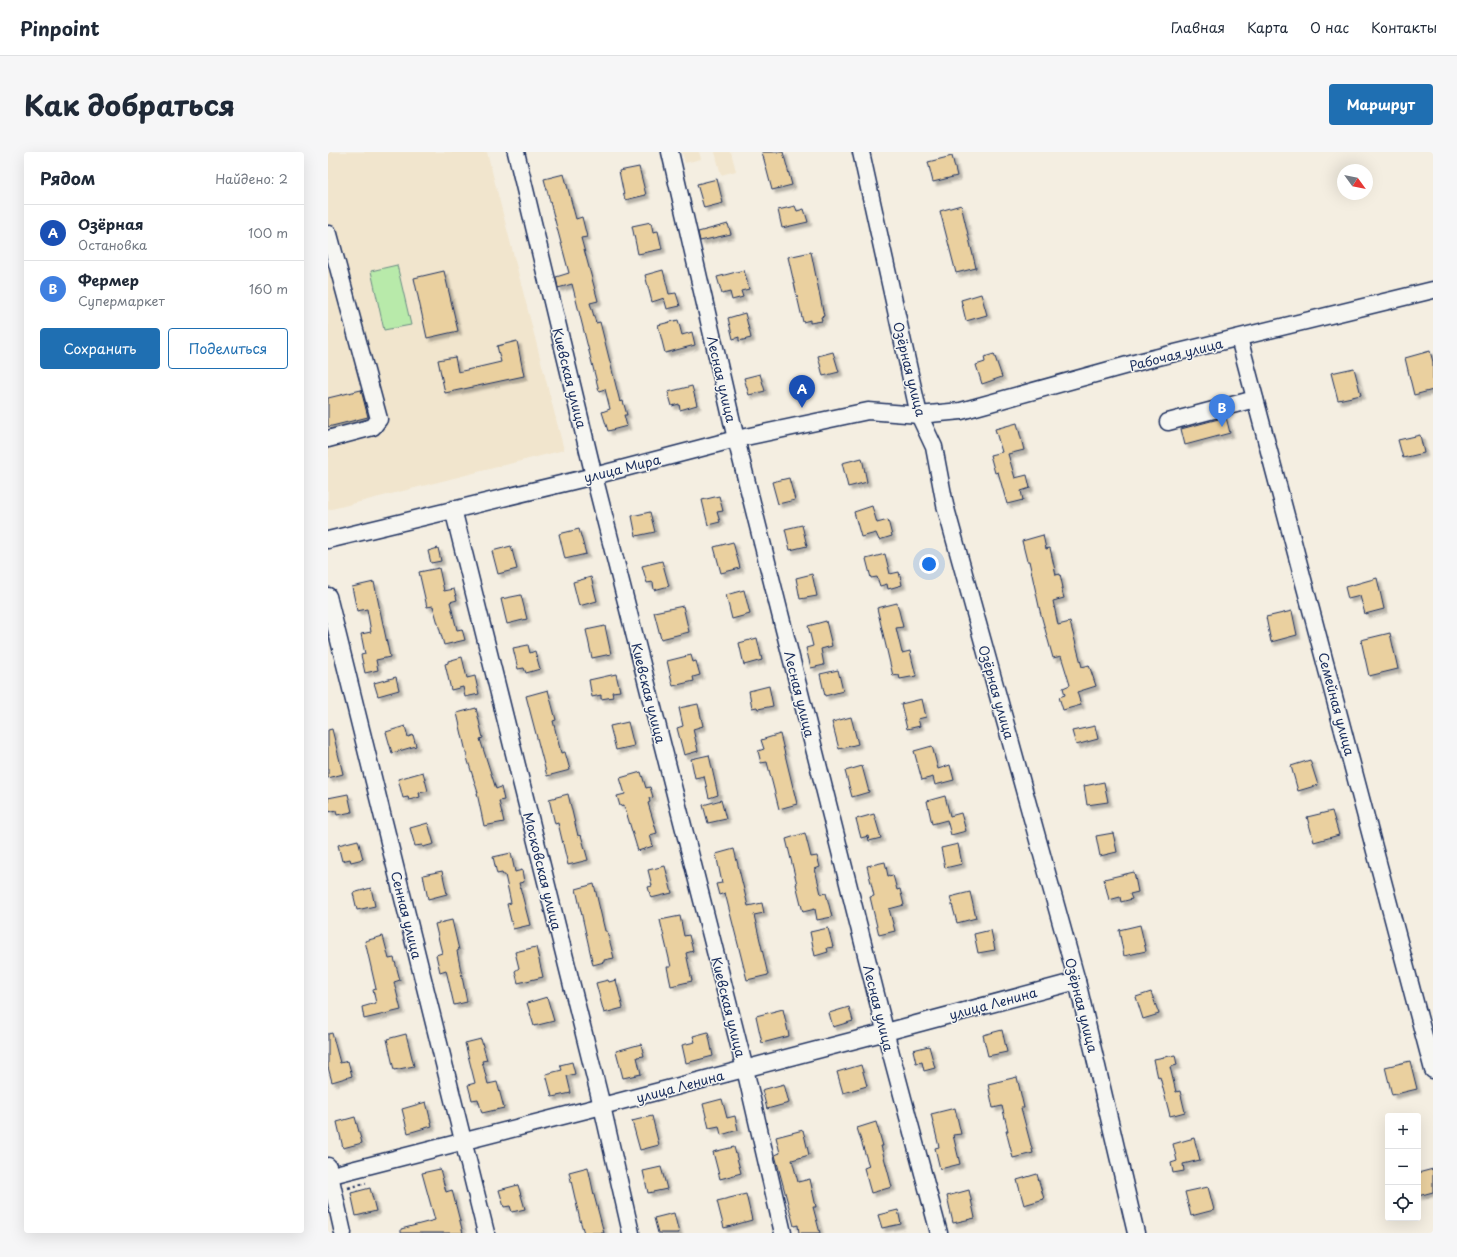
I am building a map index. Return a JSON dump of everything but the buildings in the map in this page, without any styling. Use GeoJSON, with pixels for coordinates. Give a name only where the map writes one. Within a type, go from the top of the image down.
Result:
{"type":"FeatureCollection","features":[{"type":"Feature","properties":{"kind":"street","name":"Киевская улица"},"geometry":{"type":"LineString","coordinates":[[516,152],[594,476],[745,1069],[782,1233]]}},
{"type":"Feature","properties":{"kind":"street","name":"Лесная улица"},"geometry":{"type":"LineString","coordinates":[[670,152],[736,439],[886,1032],[939,1233]]}},
{"type":"Feature","properties":{"kind":"street","name":"Озёрная улица"},"geometry":{"type":"LineString","coordinates":[[861,152],[919,415],[934,447],[945,505],[1077,980],[1136,1233]]}},
{"type":"Feature","properties":{"kind":"street"},"geometry":{"type":"LineString","coordinates":[[328,439],[373,427],[379,419],[329,234]]}},
{"type":"Feature","properties":{"kind":"street","name":"Рабочая улица"},"geometry":{"type":"LineString","coordinates":[[919,415],[961,411],[1142,362],[1433,290]]}},
{"type":"Feature","properties":{"kind":"street","name":"Семейная улица"},"geometry":{"type":"LineString","coordinates":[[1239,338],[1433,1070]]}},
{"type":"Feature","properties":{"kind":"street"},"geometry":{"type":"LineString","coordinates":[[1168,422],[1255,399]]}},
{"type":"Feature","properties":{"kind":"street","name":"улица Мира"},"geometry":{"type":"LineString","coordinates":[[328,540],[594,476],[736,439],[868,411],[919,415]]}},
{"type":"Feature","properties":{"kind":"street","name":"Московская улица"},"geometry":{"type":"LineString","coordinates":[[453,509],[602,1106],[631,1233]]}},
{"type":"Feature","properties":{"kind":"street","name":"Сенная улица"},"geometry":{"type":"LineString","coordinates":[[328,596],[486,1233]]}},
{"type":"Feature","properties":{"kind":"street","name":"улица Ленина"},"geometry":{"type":"LineString","coordinates":[[329,1172],[464,1142],[886,1032],[1077,980]]}},
{"type":"Feature","properties":{"kind":"street"},"geometry":{"type":"LineString","coordinates":[[329,1172],[343,1233]]}},
{"type":"Feature","properties":{"kind":"shaded area"},"geometry":{"type":"Polygon","coordinates":[[[328,152],[487,152],[564,450],[328,510],[328,152]]]}},
{"type":"Feature","properties":{"kind":"shaded area"},"geometry":{"type":"Polygon","coordinates":[[[682,152],[699,152],[701,159],[685,163],[682,152]]]}},
{"type":"Feature","properties":{"kind":"shaded area"},"geometry":{"type":"Polygon","coordinates":[[[715,152],[731,152],[736,171],[721,175],[715,152]]]}},
{"type":"Feature","properties":{"kind":"green space"},"geometry":{"type":"Polygon","coordinates":[[[397,265],[411,325],[384,330],[371,271],[397,265]]]}},
{"type":"Feature","properties":{"kind":"place","name":"Озёрная"},"geometry":{"type":"Point","coordinates":[802,408]}},
{"type":"Feature","properties":{"kind":"place","name":"Фермер"},"geometry":{"type":"Point","coordinates":[1222,427]}}]}
